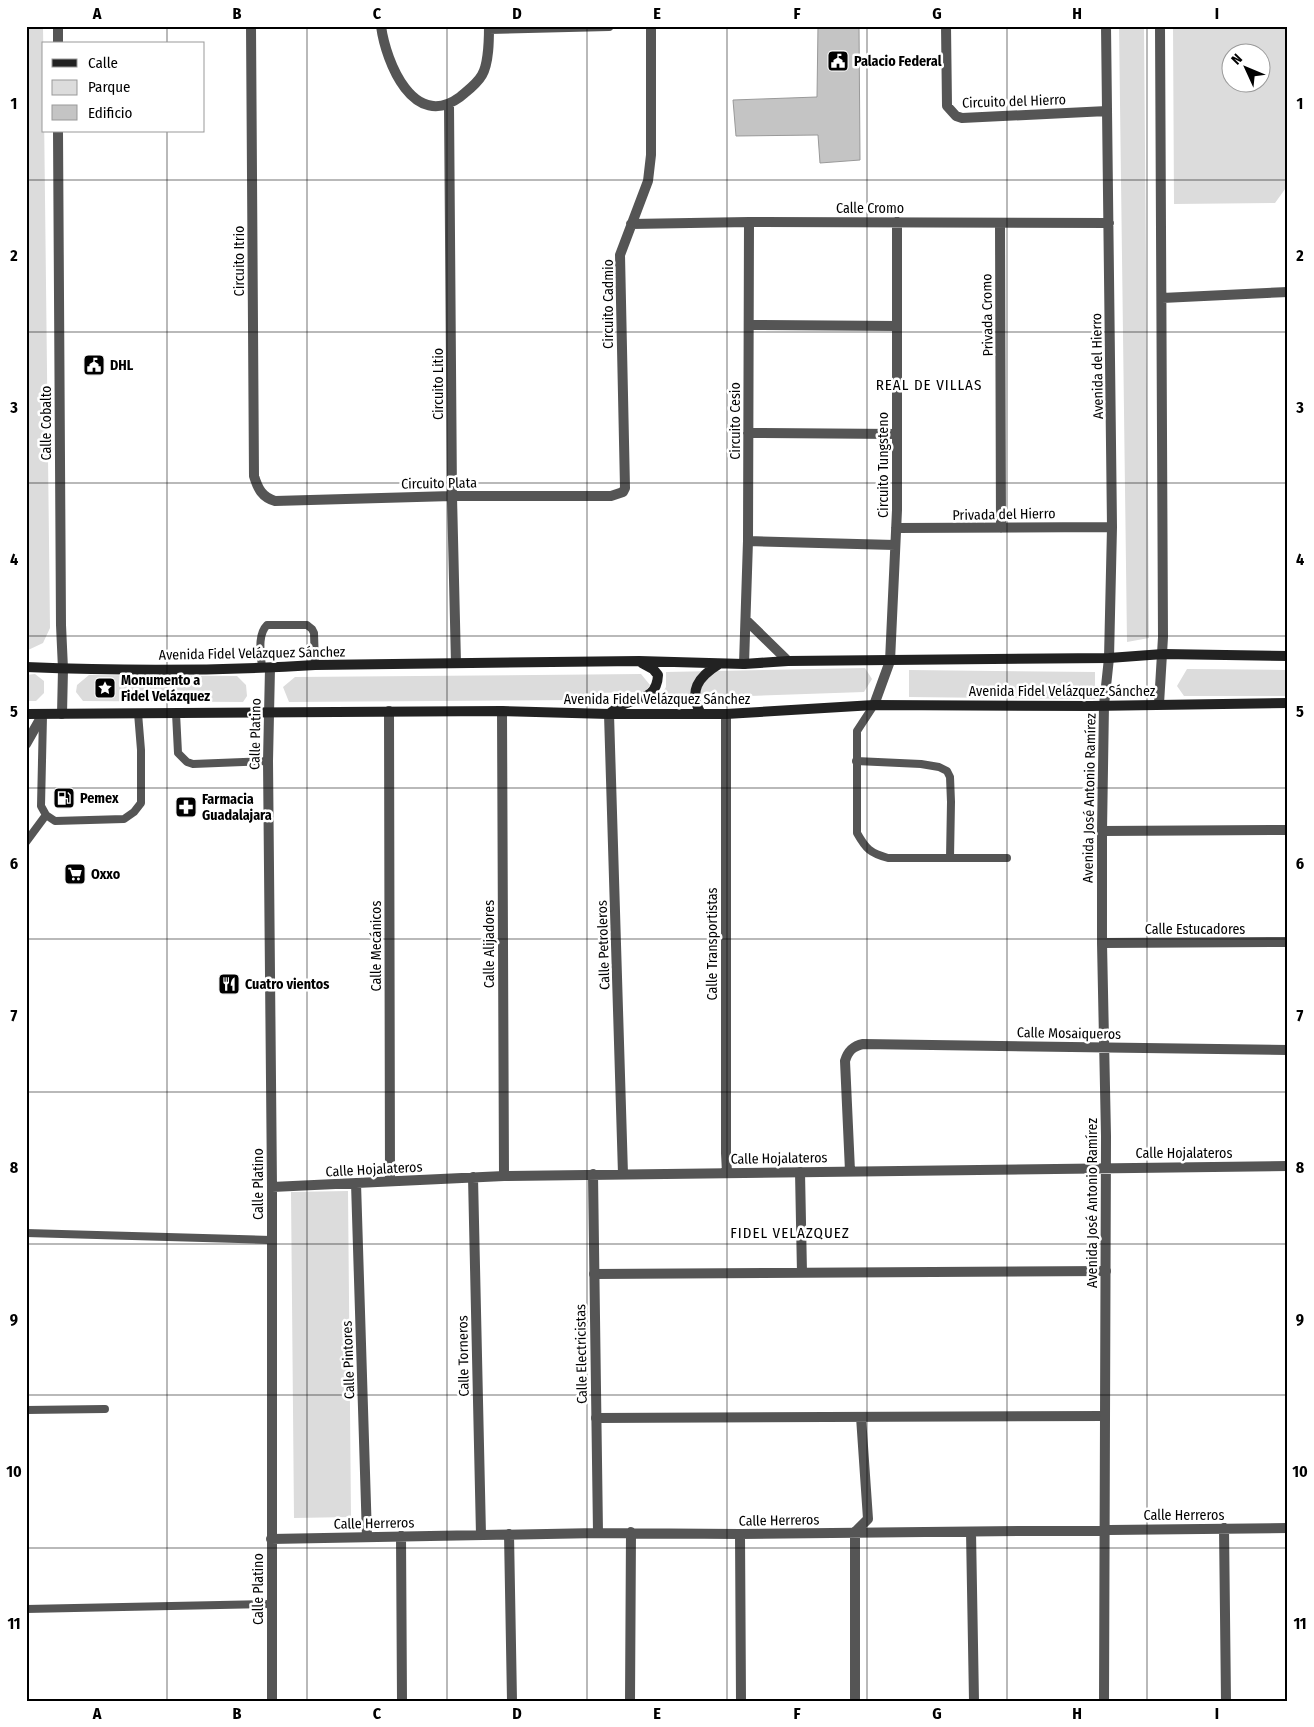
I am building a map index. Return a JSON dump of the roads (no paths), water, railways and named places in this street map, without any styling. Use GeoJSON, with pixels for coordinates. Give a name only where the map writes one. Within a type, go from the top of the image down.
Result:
{"type":"FeatureCollection","features":[{"type":"Feature","properties":{"kind":"main road","name":"Avenida Fidel Velázquez Sánchez"},"geometry":{"type":"LineString","coordinates":[[26,667],[153,670],[315,665],[639,661],[744,664],[788,661],[1109,658],[1163,654],[1288,656]]}},
{"type":"Feature","properties":{"kind":"main road"},"geometry":{"type":"LineString","coordinates":[[609,714],[621,705],[648,696],[654,690],[658,682],[658,675],[653,669],[639,661]]}},
{"type":"Feature","properties":{"kind":"main road"},"geometry":{"type":"LineString","coordinates":[[702,714],[695,700],[697,686],[706,672],[720,664]]}},
{"type":"Feature","properties":{"kind":"main road","name":"Avenida Fidel Velázquez Sánchez"},"geometry":{"type":"LineString","coordinates":[[26,714],[502,712],[726,714],[874,705],[1288,704]]}},
{"type":"Feature","properties":{"kind":"street"},"geometry":{"type":"LineString","coordinates":[[58,26],[58,42]]}},
{"type":"Feature","properties":{"kind":"street","name":"Circuito Itrio"},"geometry":{"type":"LineString","coordinates":[[251,26],[254,476],[261,494]]}},
{"type":"Feature","properties":{"kind":"street"},"geometry":{"type":"LineString","coordinates":[[382,26],[383,42],[392,68],[403,86],[414,98],[424,104],[434,106],[449,105],[467,92],[482,75],[488,49],[489,28],[609,26]]}},
{"type":"Feature","properties":{"kind":"street","name":"Circuito Cadmio"},"geometry":{"type":"LineString","coordinates":[[619,494],[624,488],[620,255],[648,181],[651,155],[651,26]]}},
{"type":"Feature","properties":{"kind":"street","name":"Circuito del Hierro"},"geometry":{"type":"LineString","coordinates":[[946,26],[947,106],[956,116],[962,118],[1107,111]]}},
{"type":"Feature","properties":{"kind":"street","name":"Avenida del Hierro"},"geometry":{"type":"LineString","coordinates":[[1104,705],[1109,658],[1112,526],[1106,26]]}},
{"type":"Feature","properties":{"kind":"street"},"geometry":{"type":"LineString","coordinates":[[1159,704],[1163,654],[1160,26]]}},
{"type":"Feature","properties":{"kind":"street","name":"Circuito Litio"},"geometry":{"type":"LineString","coordinates":[[449,105],[452,496],[456,663]]}},
{"type":"Feature","properties":{"kind":"street","name":"Calle Cobalto"},"geometry":{"type":"LineString","coordinates":[[58,132],[62,714]]}},
{"type":"Feature","properties":{"kind":"street","name":"Calle Cromo"},"geometry":{"type":"LineString","coordinates":[[631,224],[749,222],[1109,223]]}},
{"type":"Feature","properties":{"kind":"street","name":"Circuito Cesio"},"geometry":{"type":"LineString","coordinates":[[744,664],[748,541],[749,222]]}},
{"type":"Feature","properties":{"kind":"street","name":"Circuito Tungsteno"},"geometry":{"type":"LineString","coordinates":[[874,705],[890,661],[896,528],[897,222]]}},
{"type":"Feature","properties":{"kind":"street","name":"Privada Cromo"},"geometry":{"type":"LineString","coordinates":[[1000,223],[1001,528]]}},
{"type":"Feature","properties":{"kind":"street"},"geometry":{"type":"LineString","coordinates":[[1162,298],[1288,292]]}},
{"type":"Feature","properties":{"kind":"street"},"geometry":{"type":"LineString","coordinates":[[749,325],[897,326]]}},
{"type":"Feature","properties":{"kind":"street"},"geometry":{"type":"LineString","coordinates":[[748,433],[897,434]]}},
{"type":"Feature","properties":{"kind":"street","name":"Circuito Plata"},"geometry":{"type":"LineString","coordinates":[[261,494],[275,501],[452,496],[611,496],[619,494]]}},
{"type":"Feature","properties":{"kind":"street","name":"Privada del Hierro"},"geometry":{"type":"LineString","coordinates":[[896,528],[1112,526]]}},
{"type":"Feature","properties":{"kind":"street"},"geometry":{"type":"LineString","coordinates":[[748,541],[895,545]]}},
{"type":"Feature","properties":{"kind":"street"},"geometry":{"type":"LineString","coordinates":[[746,620],[788,661]]}},
{"type":"Feature","properties":{"kind":"street","name":"Calle Platino"},"geometry":{"type":"LineString","coordinates":[[266,668],[269,712],[272,1188],[272,1701]]}},
{"type":"Feature","properties":{"kind":"street","name":"Avenida José Antonio Ramírez"},"geometry":{"type":"LineString","coordinates":[[1104,705],[1102,831],[1106,1168],[1104,1701]]}},
{"type":"Feature","properties":{"kind":"street","name":"Calle Mecánicos"},"geometry":{"type":"LineString","coordinates":[[389,712],[390,1181]]}},
{"type":"Feature","properties":{"kind":"street","name":"Calle Alijadores"},"geometry":{"type":"LineString","coordinates":[[502,712],[504,1176]]}},
{"type":"Feature","properties":{"kind":"street"},"geometry":{"type":"LineString","coordinates":[[26,744],[43,714]]}},
{"type":"Feature","properties":{"kind":"street","name":"Calle Petroleros"},"geometry":{"type":"LineString","coordinates":[[609,714],[624,1174]]}},
{"type":"Feature","properties":{"kind":"street","name":"Calle Transportistas"},"geometry":{"type":"LineString","coordinates":[[726,714],[727,1173]]}},
{"type":"Feature","properties":{"kind":"street"},"geometry":{"type":"LineString","coordinates":[[1102,831],[1288,830]]}},
{"type":"Feature","properties":{"kind":"street","name":"Calle Estucadores"},"geometry":{"type":"LineString","coordinates":[[1102,943],[1288,942]]}},
{"type":"Feature","properties":{"kind":"street","name":"Calle Mosaiqueros"},"geometry":{"type":"LineString","coordinates":[[850,1171],[845,1061],[851,1049],[856,1045],[1288,1050]]}},
{"type":"Feature","properties":{"kind":"street","name":"Calle Hojalateros"},"geometry":{"type":"LineString","coordinates":[[272,1188],[473,1177],[593,1174],[1288,1166]]}},
{"type":"Feature","properties":{"kind":"street"},"geometry":{"type":"LineString","coordinates":[[800,1172],[802,1273]]}},
{"type":"Feature","properties":{"kind":"street","name":"Calle Electricistas"},"geometry":{"type":"LineString","coordinates":[[593,1174],[598,1533]]}},
{"type":"Feature","properties":{"kind":"street","name":"Calle Torneros"},"geometry":{"type":"LineString","coordinates":[[473,1177],[481,1535]]}},
{"type":"Feature","properties":{"kind":"street","name":"Calle Pintores"},"geometry":{"type":"LineString","coordinates":[[356,1183],[367,1537]]}},
{"type":"Feature","properties":{"kind":"street"},"geometry":{"type":"LineString","coordinates":[[594,1274],[1106,1270]]}},
{"type":"Feature","properties":{"kind":"street"},"geometry":{"type":"LineString","coordinates":[[596,1418],[1105,1416]]}},
{"type":"Feature","properties":{"kind":"street"},"geometry":{"type":"LineString","coordinates":[[855,1701],[855,1532],[868,1519],[861,1417]]}},
{"type":"Feature","properties":{"kind":"street"},"geometry":{"type":"LineString","coordinates":[[1224,1528],[1226,1701]]}},
{"type":"Feature","properties":{"kind":"street","name":"Calle Herreros"},"geometry":{"type":"LineString","coordinates":[[271,1539],[631,1532],[740,1534],[1288,1528]]}},
{"type":"Feature","properties":{"kind":"street"},"geometry":{"type":"LineString","coordinates":[[630,1701],[631,1532]]}},
{"type":"Feature","properties":{"kind":"street"},"geometry":{"type":"LineString","coordinates":[[971,1532],[974,1701]]}},
{"type":"Feature","properties":{"kind":"street"},"geometry":{"type":"LineString","coordinates":[[510,1534],[512,1701]]}},
{"type":"Feature","properties":{"kind":"street"},"geometry":{"type":"LineString","coordinates":[[740,1534],[741,1701]]}},
{"type":"Feature","properties":{"kind":"street"},"geometry":{"type":"LineString","coordinates":[[401,1536],[402,1701]]}},
{"type":"Feature","properties":{"kind":"lane"},"geometry":{"type":"LineString","coordinates":[[266,668],[261,634],[268,625],[307,625],[312,629],[314,633],[315,665]]}},
{"type":"Feature","properties":{"kind":"lane"},"geometry":{"type":"LineString","coordinates":[[874,705],[857,731],[857,833],[864,845],[874,854],[888,858],[1007,858]]}},
{"type":"Feature","properties":{"kind":"lane"},"geometry":{"type":"LineString","coordinates":[[43,714],[41,806],[46,816],[55,821],[124,819],[134,812],[141,803],[138,713]]}},
{"type":"Feature","properties":{"kind":"lane"},"geometry":{"type":"LineString","coordinates":[[176,713],[178,753],[187,762],[193,764],[268,761]]}},
{"type":"Feature","properties":{"kind":"lane"},"geometry":{"type":"LineString","coordinates":[[856,761],[921,764],[939,767],[947,771],[950,777],[951,794],[950,858]]}},
{"type":"Feature","properties":{"kind":"lane"},"geometry":{"type":"LineString","coordinates":[[26,842],[46,816]]}},
{"type":"Feature","properties":{"kind":"lane"},"geometry":{"type":"LineString","coordinates":[[26,1233],[272,1240]]}},
{"type":"Feature","properties":{"kind":"lane"},"geometry":{"type":"LineString","coordinates":[[26,1410],[105,1409]]}},
{"type":"Feature","properties":{"kind":"lane"},"geometry":{"type":"LineString","coordinates":[[26,1609],[272,1604]]}},
{"type":"Feature","properties":{"kind":"place","name":"Palacio Federal"},"geometry":{"type":"Point","coordinates":[838,61]}},
{"type":"Feature","properties":{"kind":"place","name":"DHL"},"geometry":{"type":"Point","coordinates":[94,365]}},
{"type":"Feature","properties":{"kind":"place","name":"Monumento a Fidel Velázquez"},"geometry":{"type":"Point","coordinates":[105,688]}},
{"type":"Feature","properties":{"kind":"place","name":"Pemex"},"geometry":{"type":"Point","coordinates":[64,798]}},
{"type":"Feature","properties":{"kind":"place","name":"Farmacia Guadalajara"},"geometry":{"type":"Point","coordinates":[186,807]}},
{"type":"Feature","properties":{"kind":"place","name":"Oxxo"},"geometry":{"type":"Point","coordinates":[75,874]}},
{"type":"Feature","properties":{"kind":"place","name":"Cuatro vientos"},"geometry":{"type":"Point","coordinates":[229,984]}},
{"type":"Feature","properties":{"kind":"district","name":"REAL DE VILLAS"},"geometry":{"type":"Point","coordinates":[929,385]}},
{"type":"Feature","properties":{"kind":"district","name":"FIDEL VELAZQUEZ"},"geometry":{"type":"Point","coordinates":[790,1233]}}]}
